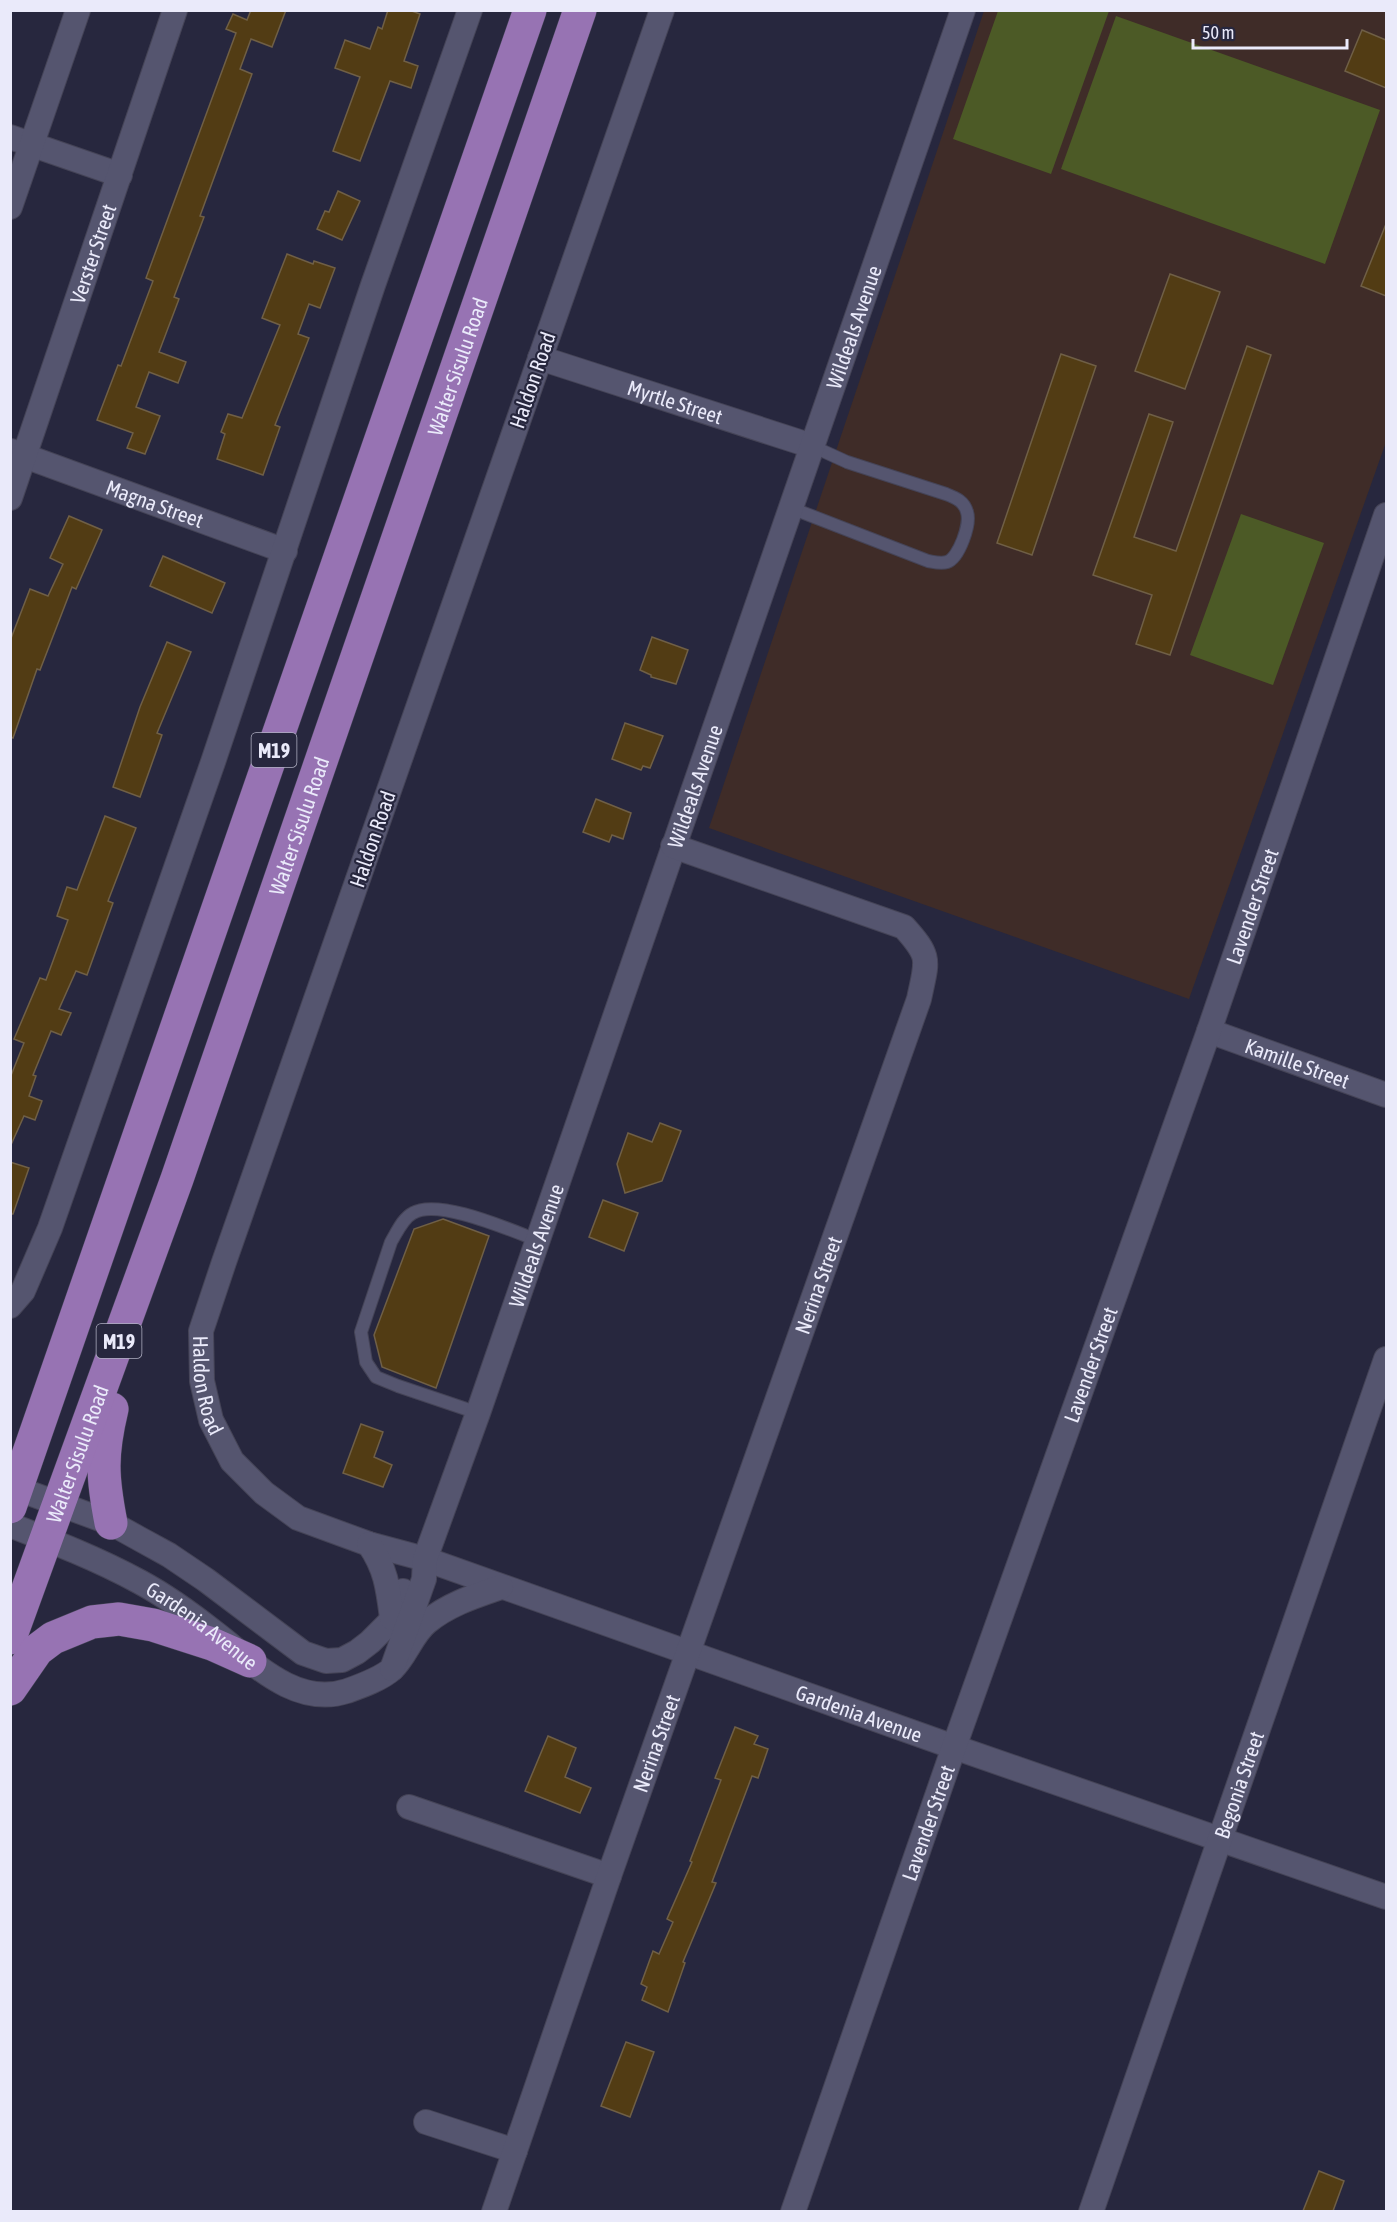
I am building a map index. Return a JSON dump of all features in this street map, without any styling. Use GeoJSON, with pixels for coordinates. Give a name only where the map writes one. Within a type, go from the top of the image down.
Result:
{"type":"FeatureCollection","features":[{"type":"Feature","properties":{"kind":"highway","name":"M19"},"geometry":{"type":"LineString","coordinates":[[13,1494],[45,1411],[530,10]]}},
{"type":"Feature","properties":{"kind":"highway","name":"Walter Sisulu Road"},"geometry":{"type":"LineString","coordinates":[[10,1638],[48,1540],[177,1179],[580,10]]}},
{"type":"Feature","properties":{"kind":"highway"},"geometry":{"type":"LineString","coordinates":[[111,1523],[103,1469],[103,1454],[109,1422],[177,1179]]}},
{"type":"Feature","properties":{"kind":"highway"},"geometry":{"type":"LineString","coordinates":[[10,1432],[19,1429],[45,1411]]}},
{"type":"Feature","properties":{"kind":"highway"},"geometry":{"type":"LineString","coordinates":[[10,1689],[37,1650],[53,1638],[92,1622],[119,1619],[153,1625],[212,1644],[249,1660]]}},
{"type":"Feature","properties":{"kind":"street"},"geometry":{"type":"LineString","coordinates":[[10,207],[22,141],[78,10]]}},
{"type":"Feature","properties":{"kind":"street","name":"Verster Street"},"geometry":{"type":"LineString","coordinates":[[10,498],[18,453],[120,175],[175,10]]}},
{"type":"Feature","properties":{"kind":"street"},"geometry":{"type":"LineString","coordinates":[[10,1306],[23,1291],[50,1228],[213,762],[373,285],[470,10]]}},
{"type":"Feature","properties":{"kind":"street","name":"Haldon Road"},"geometry":{"type":"LineString","coordinates":[[424,1559],[369,1544],[298,1518],[264,1493],[232,1461],[211,1420],[202,1381],[201,1331],[662,10]]}},
{"type":"Feature","properties":{"kind":"street","name":"Wildeals Avenue"},"geometry":{"type":"LineString","coordinates":[[424,1559],[478,1413],[963,10]]}},
{"type":"Feature","properties":{"kind":"street"},"geometry":{"type":"LineString","coordinates":[[22,141],[120,175]]}},
{"type":"Feature","properties":{"kind":"street","name":"Myrtle Street"},"geometry":{"type":"LineString","coordinates":[[540,358],[812,446]]}},
{"type":"Feature","properties":{"kind":"street","name":"Magna Street"},"geometry":{"type":"LineString","coordinates":[[18,453],[285,551]]}},
{"type":"Feature","properties":{"kind":"street","name":"Lavender Street"},"geometry":{"type":"LineString","coordinates":[[793,2211],[954,1747],[1209,1031],[1386,515]]}},
{"type":"Feature","properties":{"kind":"street","name":"Nerina Street"},"geometry":{"type":"LineString","coordinates":[[494,2211],[609,1876],[919,999],[926,963],[922,946],[904,927],[673,846]]}},
{"type":"Feature","properties":{"kind":"street","name":"Kamille Street"},"geometry":{"type":"LineString","coordinates":[[1209,1031],[1386,1095]]}},
{"type":"Feature","properties":{"kind":"street","name":"Begonia Street"},"geometry":{"type":"LineString","coordinates":[[1091,2211],[1386,1359]]}},
{"type":"Feature","properties":{"kind":"street","name":"Gardenia Avenue"},"geometry":{"type":"LineString","coordinates":[[13,1494],[60,1503],[111,1523],[169,1555],[206,1580],[303,1653],[326,1661],[342,1660],[357,1652],[392,1620],[409,1576],[424,1559],[1386,1897]]}},
{"type":"Feature","properties":{"kind":"street","name":"Gardenia Avenue"},"geometry":{"type":"LineString","coordinates":[[10,1524],[99,1561],[141,1582],[207,1626],[274,1678],[301,1690],[324,1694],[345,1691],[369,1682],[392,1669],[426,1623],[458,1602],[501,1587]]}},
{"type":"Feature","properties":{"kind":"street"},"geometry":{"type":"LineString","coordinates":[[369,1544],[379,1558],[387,1578],[392,1620]]}},
{"type":"Feature","properties":{"kind":"street"},"geometry":{"type":"LineString","coordinates":[[392,1669],[424,1579],[424,1559]]}},
{"type":"Feature","properties":{"kind":"street"},"geometry":{"type":"LineString","coordinates":[[409,1807],[609,1876]]}},
{"type":"Feature","properties":{"kind":"street"},"geometry":{"type":"LineString","coordinates":[[426,2122],[515,2151]]}},
{"type":"Feature","properties":{"kind":"lane"},"geometry":{"type":"LineString","coordinates":[[791,508],[928,561],[943,563],[950,561],[957,554],[963,537],[968,513],[960,500],[847,462],[812,446]]}},
{"type":"Feature","properties":{"kind":"lane"},"geometry":{"type":"LineString","coordinates":[[478,1413],[376,1377],[366,1362],[360,1332],[391,1242],[398,1229],[412,1213],[427,1208],[463,1213],[537,1240]]}},
{"type":"Feature","properties":{"kind":"shaded area"},"geometry":{"type":"Polygon","coordinates":[[[984,11],[1386,11],[1386,442],[1189,999],[709,828],[984,11]]]}},
{"type":"Feature","properties":{"kind":"green space"},"geometry":{"type":"Polygon","coordinates":[[[998,11],[1109,11],[1051,174],[953,139],[998,11]]]}},
{"type":"Feature","properties":{"kind":"green space"},"geometry":{"type":"Polygon","coordinates":[[[1116,16],[1380,110],[1325,264],[1061,169],[1116,16]]]}},
{"type":"Feature","properties":{"kind":"green space"},"geometry":{"type":"Polygon","coordinates":[[[1241,514],[1324,543],[1273,685],[1190,655],[1241,514]]]}},
{"type":"Feature","properties":{"kind":"building"},"geometry":{"type":"Polygon","coordinates":[[[251,10],[286,10],[272,47],[251,39],[240,69],[252,74],[200,216],[204,217],[174,297],[179,299],[159,352],[186,362],[178,383],[149,372],[136,407],[160,416],[145,454],[127,448],[133,433],[97,420],[118,365],[121,366],[153,281],[146,278],[236,33],[226,29],[233,14],[247,20],[251,10]]]}},
{"type":"Feature","properties":{"kind":"building"},"geometry":{"type":"Polygon","coordinates":[[[388,10],[409,10],[420,14],[404,61],[418,66],[411,88],[390,81],[360,161],[333,151],[360,77],[335,68],[345,40],[370,49],[378,27],[382,29],[388,10]]]}},
{"type":"Feature","properties":{"kind":"building"},"geometry":{"type":"Polygon","coordinates":[[[1362,30],[1386,40],[1386,88],[1345,71],[1362,30]]]}},
{"type":"Feature","properties":{"kind":"building"},"geometry":{"type":"Polygon","coordinates":[[[338,191],[360,201],[342,240],[317,229],[325,211],[329,212],[338,191]]]}},
{"type":"Feature","properties":{"kind":"building"},"geometry":{"type":"Polygon","coordinates":[[[1386,224],[1386,296],[1361,286],[1386,224]]]}},
{"type":"Feature","properties":{"kind":"building"},"geometry":{"type":"Polygon","coordinates":[[[287,254],[313,264],[314,261],[335,268],[320,308],[309,304],[298,334],[309,338],[275,425],[280,427],[263,475],[217,459],[225,434],[221,432],[228,414],[242,418],[280,325],[262,318],[287,254]]]}},
{"type":"Feature","properties":{"kind":"building"},"geometry":{"type":"Polygon","coordinates":[[[1170,274],[1220,292],[1185,389],[1135,371],[1170,274]]]}},
{"type":"Feature","properties":{"kind":"building"},"geometry":{"type":"Polygon","coordinates":[[[1247,346],[1271,355],[1170,655],[1136,644],[1152,595],[1093,575],[1149,414],[1173,422],[1134,537],[1176,551],[1247,346]]]}},
{"type":"Feature","properties":{"kind":"building"},"geometry":{"type":"Polygon","coordinates":[[[1061,354],[1096,366],[1032,555],[997,543],[1061,354]]]}},
{"type":"Feature","properties":{"kind":"building"},"geometry":{"type":"Polygon","coordinates":[[[69,516],[102,530],[76,589],[72,587],[40,670],[37,669],[13,738],[10,737],[10,641],[30,589],[48,596],[63,564],[50,558],[69,516]]]}},
{"type":"Feature","properties":{"kind":"building"},"geometry":{"type":"Polygon","coordinates":[[[163,556],[225,583],[212,613],[150,586],[163,556]]]}},
{"type":"Feature","properties":{"kind":"building"},"geometry":{"type":"Polygon","coordinates":[[[652,637],[688,650],[676,684],[651,677],[640,670],[652,637]]]}},
{"type":"Feature","properties":{"kind":"building"},"geometry":{"type":"Polygon","coordinates":[[[167,642],[191,652],[157,733],[162,735],[140,797],[113,787],[140,707],[167,642]]]}},
{"type":"Feature","properties":{"kind":"building"},"geometry":{"type":"Polygon","coordinates":[[[625,723],[663,736],[650,768],[643,766],[641,770],[612,759],[625,723]]]}},
{"type":"Feature","properties":{"kind":"building"},"geometry":{"type":"Polygon","coordinates":[[[596,799],[631,813],[623,839],[612,835],[609,842],[583,832],[596,799]]]}},
{"type":"Feature","properties":{"kind":"building"},"geometry":{"type":"Polygon","coordinates":[[[105,816],[136,828],[108,901],[113,903],[87,975],[76,971],[59,1009],[71,1013],[61,1035],[51,1031],[33,1075],[36,1076],[29,1096],[42,1101],[35,1120],[24,1116],[10,1147],[10,1078],[24,1043],[14,1039],[40,978],[46,980],[68,920],[57,916],[67,887],[77,890],[105,816]]]}},
{"type":"Feature","properties":{"kind":"building"},"geometry":{"type":"Polygon","coordinates":[[[660,1123],[681,1131],[662,1181],[625,1193],[617,1164],[628,1133],[652,1142],[660,1123]]]}},
{"type":"Feature","properties":{"kind":"building"},"geometry":{"type":"Polygon","coordinates":[[[10,1162],[29,1168],[13,1214],[10,1214],[10,1162]]]}},
{"type":"Feature","properties":{"kind":"building"},"geometry":{"type":"Polygon","coordinates":[[[603,1200],[638,1213],[624,1251],[589,1237],[603,1200]]]}},
{"type":"Feature","properties":{"kind":"building"},"geometry":{"type":"Polygon","coordinates":[[[443,1219],[489,1236],[436,1388],[382,1367],[374,1335],[414,1229],[443,1219]]]}},
{"type":"Feature","properties":{"kind":"building"},"geometry":{"type":"Polygon","coordinates":[[[361,1424],[383,1432],[374,1457],[392,1465],[383,1487],[343,1473],[361,1424]]]}},
{"type":"Feature","properties":{"kind":"building"},"geometry":{"type":"Polygon","coordinates":[[[735,1727],[758,1736],[754,1744],[768,1749],[758,1778],[752,1776],[712,1882],[716,1883],[683,1962],[685,1963],[668,2012],[642,2000],[647,1987],[641,1984],[653,1951],[659,1954],[673,1922],[667,1919],[692,1862],[690,1861],[721,1780],[715,1778],[735,1727]]]}},
{"type":"Feature","properties":{"kind":"building"},"geometry":{"type":"Polygon","coordinates":[[[548,1736],[576,1748],[565,1777],[591,1788],[580,1813],[525,1791],[548,1736]]]}},
{"type":"Feature","properties":{"kind":"building"},"geometry":{"type":"Polygon","coordinates":[[[626,2042],[654,2052],[630,2117],[601,2106],[626,2042]]]}},
{"type":"Feature","properties":{"kind":"building"},"geometry":{"type":"Polygon","coordinates":[[[1319,2171],[1344,2181],[1333,2211],[1303,2211],[1319,2171]]]}}]}
